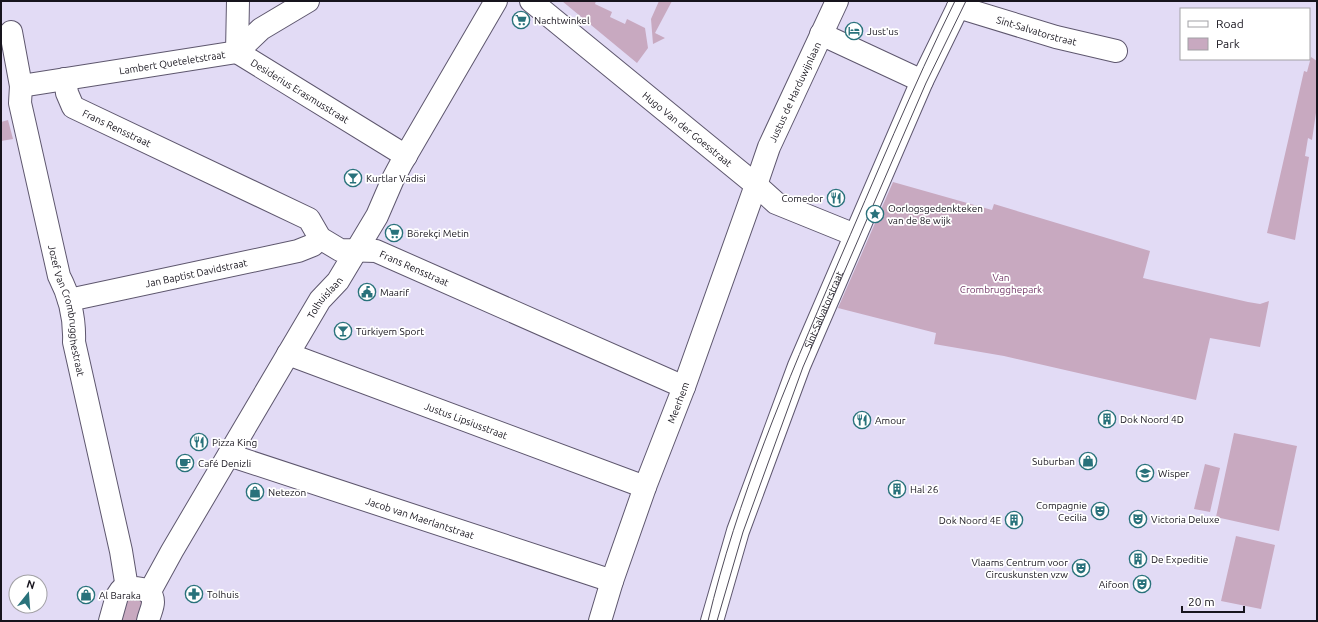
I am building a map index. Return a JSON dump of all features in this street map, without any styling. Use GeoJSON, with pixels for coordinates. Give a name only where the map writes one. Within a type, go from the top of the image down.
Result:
{"type":"FeatureCollection","features":[{"type":"Feature","properties":{"kind":"street"},"geometry":{"type":"LineString","coordinates":[[238,1],[238,52]]}},
{"type":"Feature","properties":{"kind":"street","name":"Lambert Queteletstraat"},"geometry":{"type":"LineString","coordinates":[[21,86],[238,52],[261,29],[308,1]]}},
{"type":"Feature","properties":{"kind":"street","name":"Tolhuislaan"},"geometry":{"type":"LineString","coordinates":[[149,593],[320,300],[338,281],[377,216],[393,179],[496,1]]}},
{"type":"Feature","properties":{"kind":"street","name":"Hugo Van der Goesstraat"},"geometry":{"type":"LineString","coordinates":[[531,1],[776,203],[855,236]]}},
{"type":"Feature","properties":{"kind":"street","name":"Justus de Harduwijnlaan"},"geometry":{"type":"LineString","coordinates":[[756,185],[769,147],[837,1]]}},
{"type":"Feature","properties":{"kind":"street","name":"Sint-Salvatorstraat"},"geometry":{"type":"LineString","coordinates":[[712,621],[738,531],[799,366],[922,81],[959,4],[1056,37],[1116,51]]}},
{"type":"Feature","properties":{"kind":"street","name":"Jozef Van Crombrugghestraat"},"geometry":{"type":"LineString","coordinates":[[12,32],[21,86],[20,103],[59,276],[67,290],[75,324],[74,342],[121,551],[127,588]]}},
{"type":"Feature","properties":{"kind":"street"},"geometry":{"type":"LineString","coordinates":[[821,34],[922,81]]}},
{"type":"Feature","properties":{"kind":"street","name":"Desiderius Erasmusstraat"},"geometry":{"type":"LineString","coordinates":[[238,52],[406,156]]}},
{"type":"Feature","properties":{"kind":"street","name":"Frans Rensstraat"},"geometry":{"type":"LineString","coordinates":[[65,79],[67,93],[73,107],[309,219],[320,238],[340,250],[376,251],[684,387]]}},
{"type":"Feature","properties":{"kind":"street","name":"Meerhem"},"geometry":{"type":"LineString","coordinates":[[600,621],[612,581],[645,487],[684,387],[756,185]]}},
{"type":"Feature","properties":{"kind":"street","name":"Jan Baptist Davidstraat"},"geometry":{"type":"LineString","coordinates":[[69,300],[298,251],[312,245],[320,238]]}},
{"type":"Feature","properties":{"kind":"street","name":"Justus Lipsiusstraat"},"geometry":{"type":"LineString","coordinates":[[288,354],[645,487]]}},
{"type":"Feature","properties":{"kind":"street","name":"Jacob van Maerlantstraat"},"geometry":{"type":"LineString","coordinates":[[229,455],[612,581]]}},
{"type":"Feature","properties":{"kind":"street"},"geometry":{"type":"LineString","coordinates":[[110,621],[117,596],[121,590],[134,587],[149,593],[152,598],[153,602],[148,621]]}},
{"type":"Feature","properties":{"kind":"green space"},"geometry":{"type":"Polygon","coordinates":[[[562,1],[596,1],[595,4],[612,12],[610,17],[625,24],[627,19],[645,28],[648,48],[637,63],[562,1]]]}},
{"type":"Feature","properties":{"kind":"green space"},"geometry":{"type":"Polygon","coordinates":[[[659,1],[672,1],[655,33],[665,38],[653,44],[651,19],[659,1]]]}},
{"type":"Feature","properties":{"kind":"green space"},"geometry":{"type":"Polygon","coordinates":[[[1311,57],[1317,61],[1317,106],[1312,140],[1308,138],[1305,156],[1309,157],[1295,240],[1267,233],[1304,71],[1307,72],[1311,57]]]}},
{"type":"Feature","properties":{"kind":"green space"},"geometry":{"type":"Polygon","coordinates":[[[8,120],[13,139],[1,141],[1,122],[8,120]]]}},
{"type":"Feature","properties":{"kind":"green space","name":"Van Crombrugghepark"},"geometry":{"type":"Polygon","coordinates":[[[893,182],[992,210],[994,204],[1150,251],[1143,278],[1248,302],[1260,304],[1269,301],[1260,347],[1210,338],[1196,400],[1004,356],[934,344],[936,333],[838,308],[893,182]]]}},
{"type":"Feature","properties":{"kind":"green space"},"geometry":{"type":"Polygon","coordinates":[[[1234,433],[1297,446],[1279,531],[1216,517],[1234,433]]]}},
{"type":"Feature","properties":{"kind":"green space"},"geometry":{"type":"Polygon","coordinates":[[[1205,464],[1220,468],[1210,512],[1194,509],[1205,464]]]}},
{"type":"Feature","properties":{"kind":"green space"},"geometry":{"type":"Polygon","coordinates":[[[1236,536],[1275,545],[1261,609],[1221,601],[1236,536]]]}},
{"type":"Feature","properties":{"kind":"green space"},"geometry":{"type":"Polygon","coordinates":[[[137,597],[143,602],[140,621],[115,621],[123,598],[137,597]]]}},
{"type":"Feature","properties":{"kind":"tram line"},"geometry":{"type":"LineString","coordinates":[[708,621],[733,531],[764,442],[894,133],[955,1]]}},
{"type":"Feature","properties":{"kind":"tram line"},"geometry":{"type":"LineString","coordinates":[[717,621],[743,532],[803,367],[926,83],[966,1]]}},
{"type":"Feature","properties":{"kind":"place","name":"Nachtwinkel"},"geometry":{"type":"Point","coordinates":[521,20]}},
{"type":"Feature","properties":{"kind":"place","name":"Just'us"},"geometry":{"type":"Point","coordinates":[854,31]}},
{"type":"Feature","properties":{"kind":"place","name":"Kurtlar Vadisi"},"geometry":{"type":"Point","coordinates":[353,178]}},
{"type":"Feature","properties":{"kind":"place","name":"Comedor"},"geometry":{"type":"Point","coordinates":[836,198]}},
{"type":"Feature","properties":{"kind":"place","name":"Oorlogsgedenkteken van de 8e wijk"},"geometry":{"type":"Point","coordinates":[875,214]}},
{"type":"Feature","properties":{"kind":"place","name":"Börekçi Metin"},"geometry":{"type":"Point","coordinates":[394,233]}},
{"type":"Feature","properties":{"kind":"place","name":"Maarif"},"geometry":{"type":"Point","coordinates":[367,292]}},
{"type":"Feature","properties":{"kind":"place","name":"Türkiyem Sport"},"geometry":{"type":"Point","coordinates":[343,331]}},
{"type":"Feature","properties":{"kind":"place","name":"Dok Noord 4D"},"geometry":{"type":"Point","coordinates":[1107,419]}},
{"type":"Feature","properties":{"kind":"place","name":"Amour"},"geometry":{"type":"Point","coordinates":[862,420]}},
{"type":"Feature","properties":{"kind":"place","name":"Pizza King"},"geometry":{"type":"Point","coordinates":[199,442]}},
{"type":"Feature","properties":{"kind":"place","name":"Suburban"},"geometry":{"type":"Point","coordinates":[1088,461]}},
{"type":"Feature","properties":{"kind":"place","name":"Café Denizli"},"geometry":{"type":"Point","coordinates":[185,463]}},
{"type":"Feature","properties":{"kind":"place","name":"Wisper"},"geometry":{"type":"Point","coordinates":[1145,473]}},
{"type":"Feature","properties":{"kind":"place","name":"Hal 26"},"geometry":{"type":"Point","coordinates":[897,489]}},
{"type":"Feature","properties":{"kind":"place","name":"Netezon"},"geometry":{"type":"Point","coordinates":[255,492]}},
{"type":"Feature","properties":{"kind":"place","name":"Compagnie Cecilia"},"geometry":{"type":"Point","coordinates":[1100,511]}},
{"type":"Feature","properties":{"kind":"place","name":"Victoria Deluxe"},"geometry":{"type":"Point","coordinates":[1138,519]}},
{"type":"Feature","properties":{"kind":"place","name":"Dok Noord 4E"},"geometry":{"type":"Point","coordinates":[1014,520]}},
{"type":"Feature","properties":{"kind":"place","name":"De Expeditie"},"geometry":{"type":"Point","coordinates":[1138,559]}},
{"type":"Feature","properties":{"kind":"place","name":"Vlaams Centrum voor Circuskunsten vzw"},"geometry":{"type":"Point","coordinates":[1081,568]}},
{"type":"Feature","properties":{"kind":"place","name":"Aifoon"},"geometry":{"type":"Point","coordinates":[1142,584]}},
{"type":"Feature","properties":{"kind":"place","name":"Tolhuis"},"geometry":{"type":"Point","coordinates":[194,594]}},
{"type":"Feature","properties":{"kind":"place","name":"Al Baraka"},"geometry":{"type":"Point","coordinates":[86,595]}}]}
